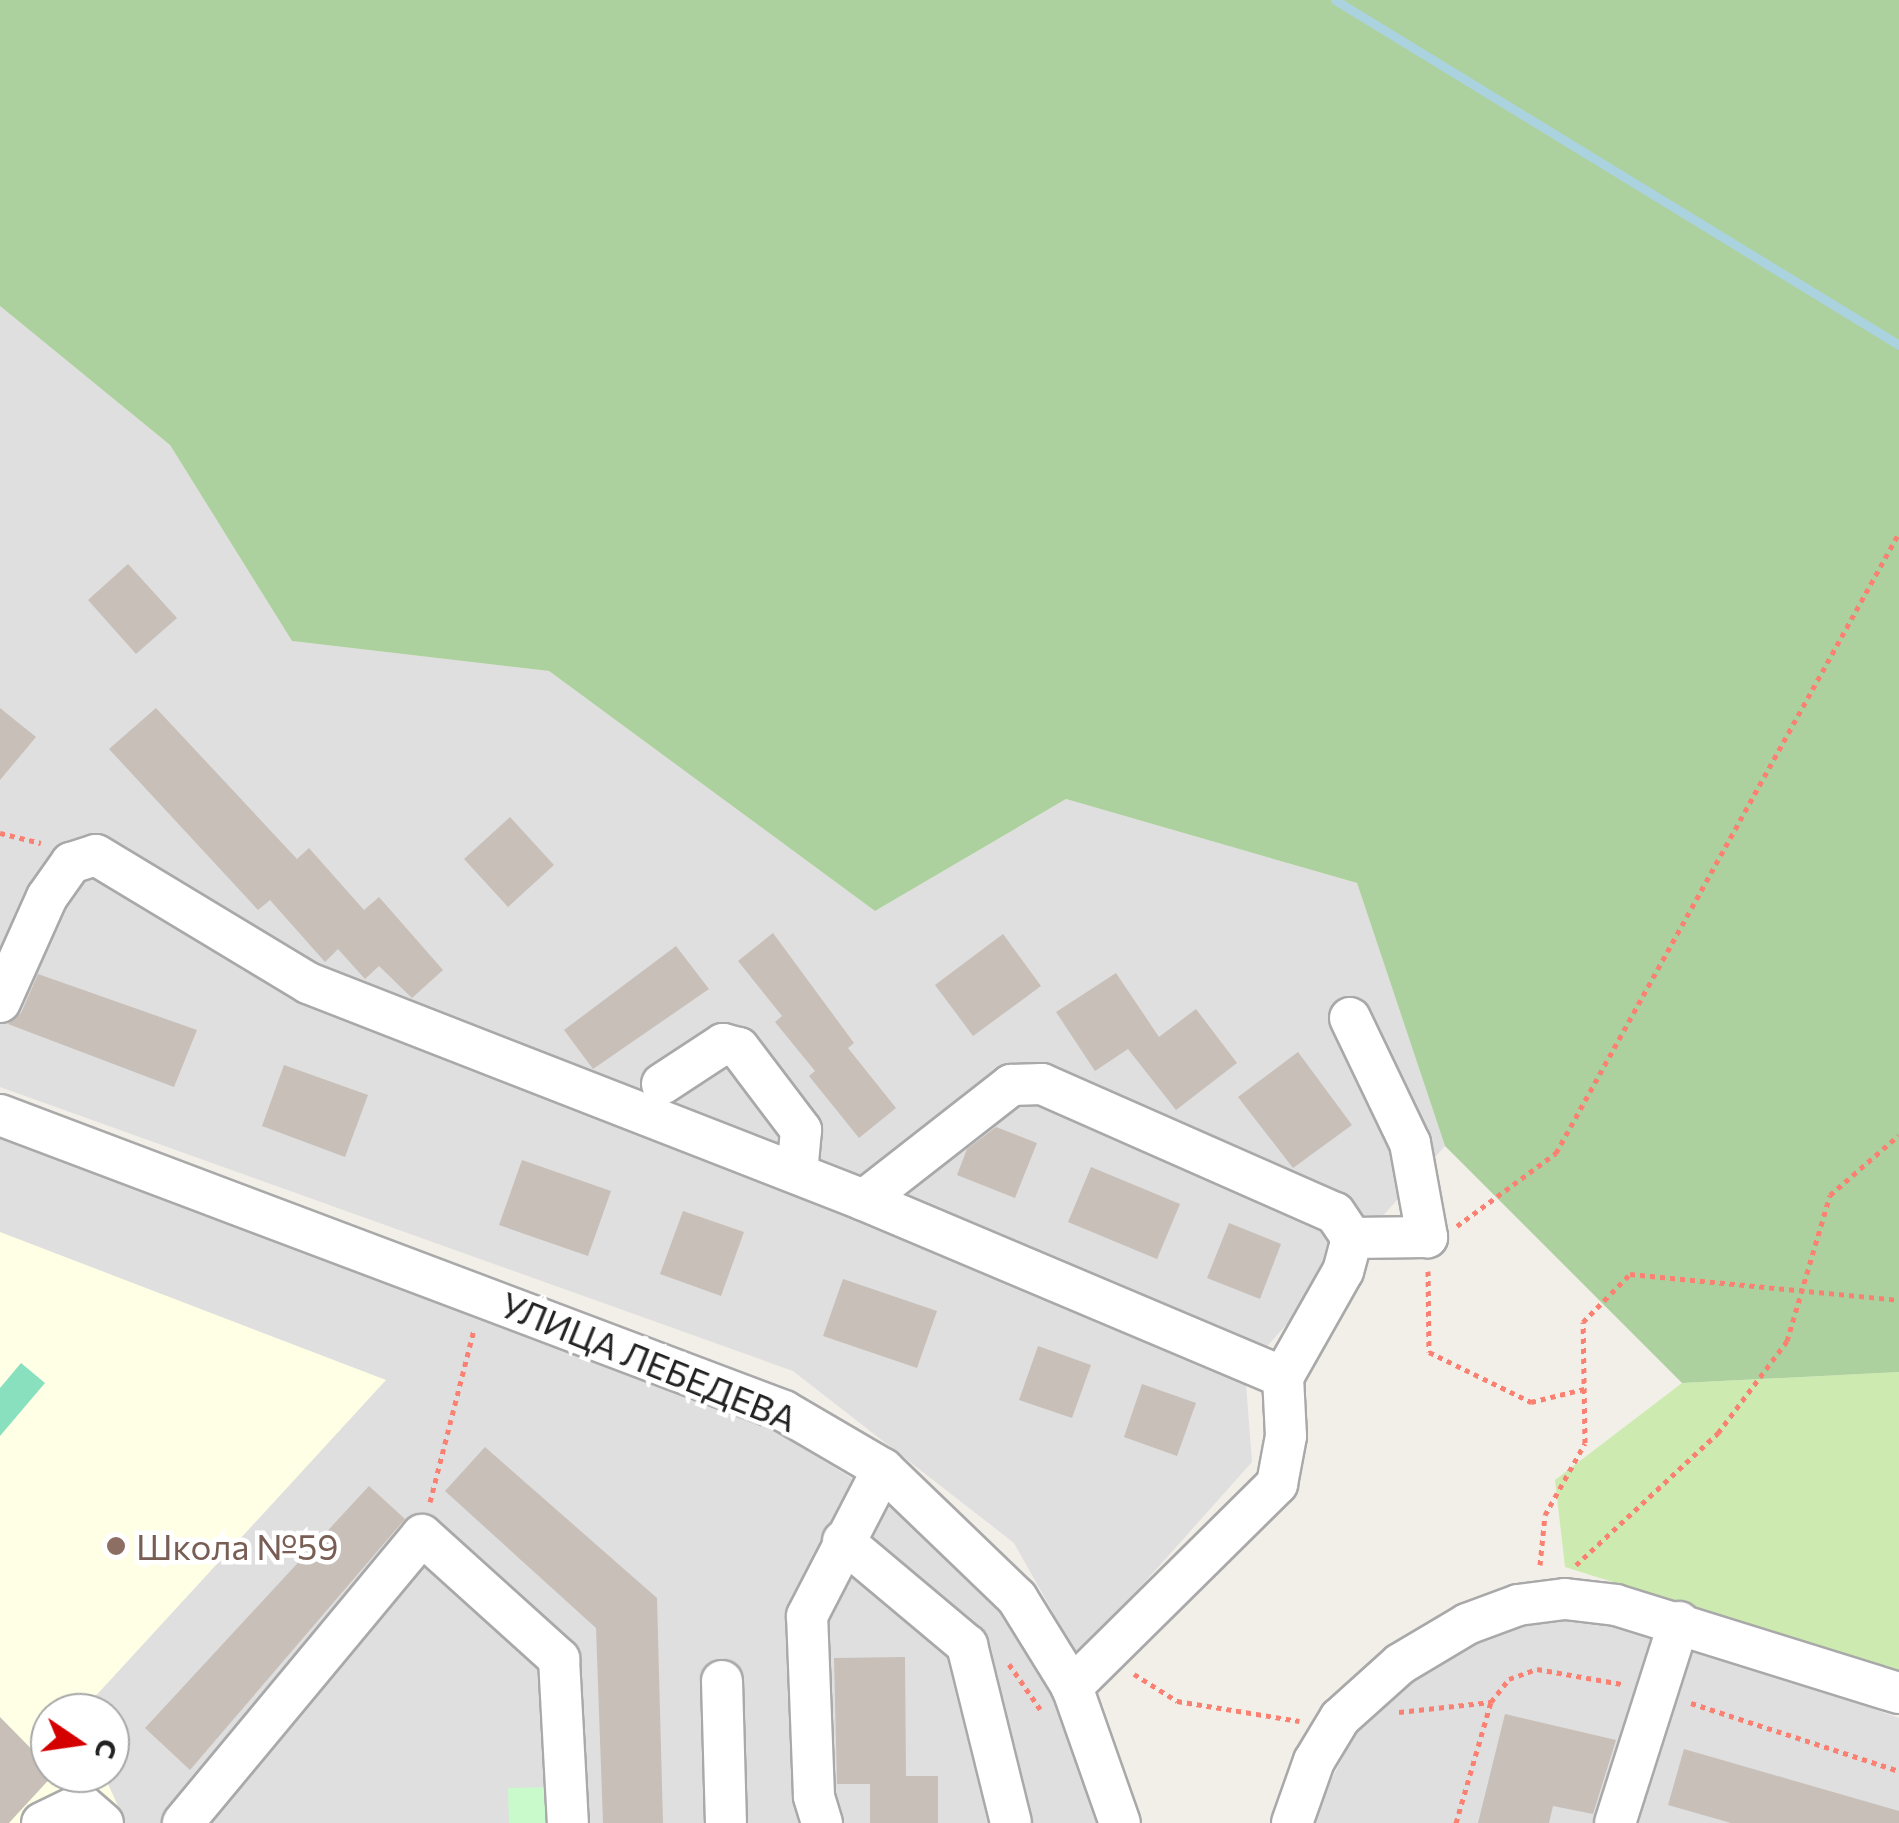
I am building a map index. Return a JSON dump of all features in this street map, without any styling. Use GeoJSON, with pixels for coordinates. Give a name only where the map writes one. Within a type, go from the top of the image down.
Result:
{"type":"FeatureCollection","features":[{"type":"Feature","properties":{"kind":"street"},"geometry":{"type":"LineString","coordinates":[[0,1002],[47,897],[71,863],[96,854],[308,983],[864,1200],[1283,1377]]}},
{"type":"Feature","properties":{"kind":"street"},"geometry":{"type":"LineString","coordinates":[[1350,1018],[1410,1143],[1427,1238],[1352,1238]]}},
{"type":"Feature","properties":{"kind":"street"},"geometry":{"type":"LineString","coordinates":[[662,1084],[723,1044],[739,1048],[801,1130],[797,1173]]}},
{"type":"Feature","properties":{"kind":"street"},"geometry":{"type":"LineString","coordinates":[[864,1200],[1011,1085],[1042,1084],[1335,1213],[1352,1238],[1343,1270],[1283,1377],[1286,1436],[1277,1484],[1072,1687]]}},
{"type":"Feature","properties":{"kind":"street","name":"УЛИЦА ЛЕБЕДЕВА"},"geometry":{"type":"LineString","coordinates":[[0,1115],[748,1396],[884,1469],[1017,1598],[1072,1687],[1120,1823]]}},
{"type":"Feature","properties":{"kind":"street"},"geometry":{"type":"LineString","coordinates":[[822,1823],[814,1796],[807,1616],[884,1469]]}},
{"type":"Feature","properties":{"kind":"street"},"geometry":{"type":"LineString","coordinates":[[183,1823],[422,1535],[559,1659],[568,1823]]}},
{"type":"Feature","properties":{"kind":"street"},"geometry":{"type":"LineString","coordinates":[[843,1541],[967,1645],[1011,1823]]}},
{"type":"Feature","properties":{"kind":"street"},"geometry":{"type":"LineString","coordinates":[[1292,1823],[1314,1762],[1340,1718],[1400,1664],[1468,1624],[1535,1603],[1616,1605],[1899,1693]]}},
{"type":"Feature","properties":{"kind":"street"},"geometry":{"type":"LineString","coordinates":[[1614,1823],[1679,1622]]}},
{"type":"Feature","properties":{"kind":"street"},"geometry":{"type":"LineString","coordinates":[[722,1681],[726,1823]]}},
{"type":"Feature","properties":{"kind":"street"},"geometry":{"type":"LineString","coordinates":[[42,1823],[81,1804],[103,1823]]}},
{"type":"Feature","properties":{"kind":"path"},"geometry":{"type":"LineString","coordinates":[[1584,1389],[1531,1402],[1430,1352],[1427,1238],[1472,1222],[1556,1152],[1899,533]]}},
{"type":"Feature","properties":{"kind":"path"},"geometry":{"type":"LineString","coordinates":[[1535,1603],[1718,1433],[1787,1341],[1807,1287],[1830,1196],[1899,1135]]}},
{"type":"Feature","properties":{"kind":"path"},"geometry":{"type":"LineString","coordinates":[[1535,1603],[1546,1515],[1585,1444],[1583,1322],[1630,1274],[1807,1287],[1899,1300]]}},
{"type":"Feature","properties":{"kind":"path"},"geometry":{"type":"LineString","coordinates":[[422,1535],[475,1326]]}},
{"type":"Feature","properties":{"kind":"path"},"geometry":{"type":"LineString","coordinates":[[1106,1656],[1177,1701],[1309,1723],[1340,1718]]}},
{"type":"Feature","properties":{"kind":"path"},"geometry":{"type":"LineString","coordinates":[[1456,1823],[1490,1702],[1508,1679],[1537,1669],[1656,1692],[1899,1770]]}},
{"type":"Feature","properties":{"kind":"path"},"geometry":{"type":"LineString","coordinates":[[1396,1712],[1490,1702]]}},
{"type":"Feature","properties":{"kind":"shaded area"},"geometry":{"type":"Polygon","coordinates":[[[0,306],[170,445],[292,641],[549,671],[875,911],[1066,799],[1357,883],[1445,1146],[1245,1371],[1252,1462],[1078,1657],[1014,1543],[793,1371],[0,1087],[0,306]]]}},
{"type":"Feature","properties":{"kind":"shaded area"},"geometry":{"type":"Polygon","coordinates":[[[0,1138],[736,1407],[902,1509],[996,1608],[1055,1694],[1100,1823],[0,1823],[0,1138]]]}},
{"type":"Feature","properties":{"kind":"shaded area","name":"Школа №59"},"geometry":{"type":"Polygon","coordinates":[[[0,1232],[386,1380],[98,1693],[30,1693],[30,1793],[112,1793],[118,1806],[107,1823],[0,1823],[0,1232]]]}},
{"type":"Feature","properties":{"kind":"shaded area"},"geometry":{"type":"Polygon","coordinates":[[[1612,1616],[1899,1718],[1899,1823],[1309,1823],[1367,1710],[1442,1659],[1521,1625],[1612,1616]]]}},
{"type":"Feature","properties":{"kind":"green space"},"geometry":{"type":"Polygon","coordinates":[[[0,0],[1899,0],[1899,1372],[1682,1383],[1445,1146],[1357,883],[1066,799],[875,911],[549,671],[292,641],[170,445],[0,306],[0,0]]]}},
{"type":"Feature","properties":{"kind":"green space"},"geometry":{"type":"Polygon","coordinates":[[[21,1363],[45,1383],[0,1436],[0,1388],[21,1363]]]}},
{"type":"Feature","properties":{"kind":"green space"},"geometry":{"type":"Polygon","coordinates":[[[1899,1372],[1899,1672],[1565,1567],[1555,1480],[1682,1383],[1899,1372]]]}},
{"type":"Feature","properties":{"kind":"green space"},"geometry":{"type":"Polygon","coordinates":[[[559,1787],[560,1823],[509,1823],[508,1788],[559,1787]]]}},
{"type":"Feature","properties":{"kind":"building"},"geometry":{"type":"Polygon","coordinates":[[[128,564],[177,618],[136,654],[88,600],[128,564]]]}},
{"type":"Feature","properties":{"kind":"building"},"geometry":{"type":"Polygon","coordinates":[[[0,708],[36,737],[0,780],[0,708]]]}},
{"type":"Feature","properties":{"kind":"building"},"geometry":{"type":"Polygon","coordinates":[[[156,708],[297,859],[309,848],[364,910],[379,897],[443,970],[412,998],[379,966],[365,979],[338,949],[325,962],[270,900],[258,910],[109,749],[156,708]]]}},
{"type":"Feature","properties":{"kind":"building"},"geometry":{"type":"Polygon","coordinates":[[[510,817],[554,865],[508,907],[464,859],[510,817]]]}},
{"type":"Feature","properties":{"kind":"building"},"geometry":{"type":"Polygon","coordinates":[[[773,933],[854,1043],[848,1048],[896,1108],[859,1138],[809,1076],[815,1071],[775,1022],[782,1016],[738,961],[773,933]]]}},
{"type":"Feature","properties":{"kind":"building"},"geometry":{"type":"Polygon","coordinates":[[[1003,934],[1041,986],[973,1036],[935,985],[1003,934]]]}},
{"type":"Feature","properties":{"kind":"building"},"geometry":{"type":"Polygon","coordinates":[[[676,946],[709,989],[593,1069],[564,1030],[676,946]]]}},
{"type":"Feature","properties":{"kind":"building"},"geometry":{"type":"Polygon","coordinates":[[[1116,973],[1159,1037],[1196,1009],[1237,1063],[1176,1110],[1128,1049],[1095,1071],[1056,1012],[1116,973]]]}},
{"type":"Feature","properties":{"kind":"building"},"geometry":{"type":"Polygon","coordinates":[[[38,974],[197,1030],[174,1087],[8,1024],[21,1013],[38,974]]]}},
{"type":"Feature","properties":{"kind":"building"},"geometry":{"type":"Polygon","coordinates":[[[1298,1052],[1352,1125],[1293,1168],[1238,1097],[1298,1052]]]}},
{"type":"Feature","properties":{"kind":"building"},"geometry":{"type":"Polygon","coordinates":[[[284,1065],[368,1095],[345,1157],[262,1126],[284,1065]]]}},
{"type":"Feature","properties":{"kind":"building"},"geometry":{"type":"Polygon","coordinates":[[[996,1127],[1037,1143],[1015,1198],[957,1175],[967,1149],[996,1127]]]}},
{"type":"Feature","properties":{"kind":"building"},"geometry":{"type":"Polygon","coordinates":[[[522,1160],[611,1191],[588,1256],[499,1225],[522,1160]]]}},
{"type":"Feature","properties":{"kind":"building"},"geometry":{"type":"Polygon","coordinates":[[[1091,1167],[1180,1204],[1157,1259],[1068,1222],[1091,1167]]]}},
{"type":"Feature","properties":{"kind":"building"},"geometry":{"type":"Polygon","coordinates":[[[683,1211],[744,1232],[721,1296],[660,1274],[683,1211]]]}},
{"type":"Feature","properties":{"kind":"building"},"geometry":{"type":"Polygon","coordinates":[[[1229,1223],[1281,1244],[1260,1299],[1207,1278],[1229,1223]]]}},
{"type":"Feature","properties":{"kind":"building"},"geometry":{"type":"Polygon","coordinates":[[[843,1279],[937,1311],[917,1368],[823,1336],[843,1279]]]}},
{"type":"Feature","properties":{"kind":"building"},"geometry":{"type":"Polygon","coordinates":[[[1038,1346],[1091,1365],[1072,1418],[1019,1400],[1038,1346]]]}},
{"type":"Feature","properties":{"kind":"building"},"geometry":{"type":"Polygon","coordinates":[[[1142,1384],[1196,1403],[1177,1456],[1124,1437],[1142,1384]]]}},
{"type":"Feature","properties":{"kind":"building"},"geometry":{"type":"Polygon","coordinates":[[[485,1447],[657,1598],[663,1823],[603,1823],[596,1628],[445,1491],[485,1447]]]}},
{"type":"Feature","properties":{"kind":"building"},"geometry":{"type":"Polygon","coordinates":[[[369,1486],[405,1519],[190,1770],[145,1728],[369,1486]]]}},
{"type":"Feature","properties":{"kind":"building"},"geometry":{"type":"Polygon","coordinates":[[[905,1657],[906,1776],[938,1776],[938,1823],[870,1823],[870,1784],[837,1784],[834,1658],[905,1657]]]}},
{"type":"Feature","properties":{"kind":"building"},"geometry":{"type":"Polygon","coordinates":[[[1505,1714],[1616,1740],[1593,1814],[1553,1806],[1549,1823],[1478,1823],[1505,1714]]]}},
{"type":"Feature","properties":{"kind":"building"},"geometry":{"type":"Polygon","coordinates":[[[0,1717],[30,1748],[30,1793],[37,1793],[9,1823],[0,1823],[0,1717]]]}},
{"type":"Feature","properties":{"kind":"building"},"geometry":{"type":"Polygon","coordinates":[[[1684,1749],[1899,1811],[1899,1823],[1731,1823],[1668,1805],[1684,1749]]]}},
{"type":"Feature","properties":{"kind":"waterway"},"geometry":{"type":"LineString","coordinates":[[1335,0],[1899,345]]}},
{"type":"Feature","properties":{"kind":"place","name":"Школа №59"},"geometry":{"type":"Point","coordinates":[116,1546]}}]}
